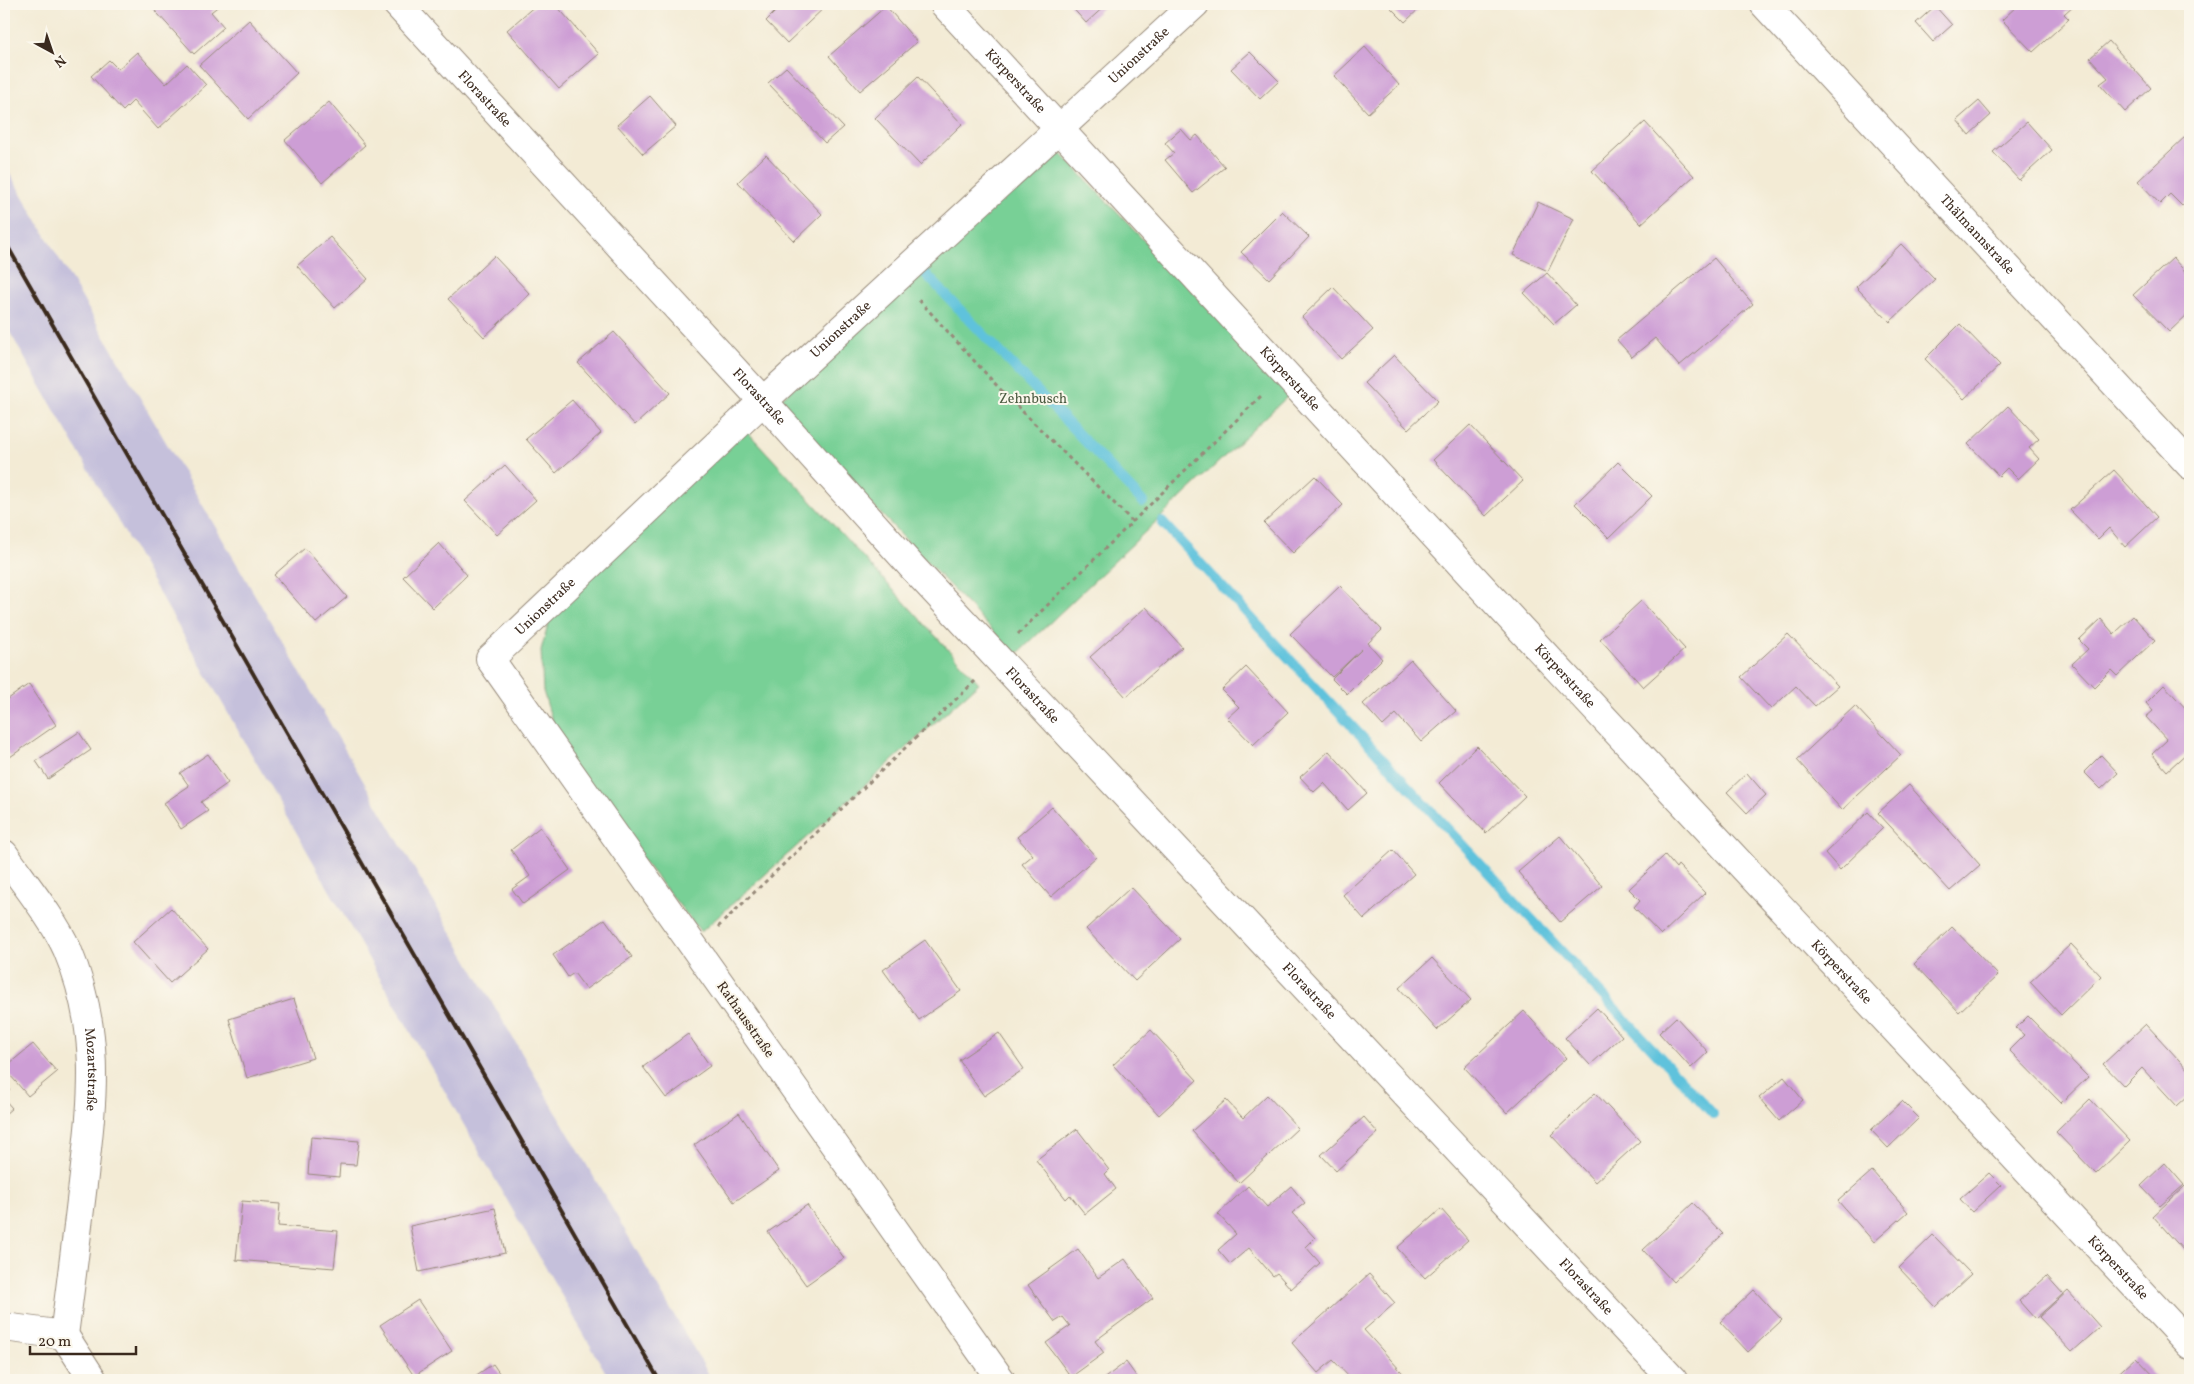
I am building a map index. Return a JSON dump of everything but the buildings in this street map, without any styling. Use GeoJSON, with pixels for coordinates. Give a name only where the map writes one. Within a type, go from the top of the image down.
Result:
{"type":"FeatureCollection","features":[{"type":"Feature","properties":{"kind":"street","name":"Florastraße"},"geometry":{"type":"LineString","coordinates":[[398,4],[763,401],[914,569],[1673,1380]]}},
{"type":"Feature","properties":{"kind":"street","name":"Körperstraße"},"geometry":{"type":"LineString","coordinates":[[944,4],[1061,128],[1523,631],[2190,1345]]}},
{"type":"Feature","properties":{"kind":"street","name":"Unionstraße"},"geometry":{"type":"LineString","coordinates":[[490,660],[763,401],[1195,4]]}},
{"type":"Feature","properties":{"kind":"street","name":"Thälmannstraße"},"geometry":{"type":"LineString","coordinates":[[1764,4],[2190,465]]}},
{"type":"Feature","properties":{"kind":"street","name":"Rathausstraße"},"geometry":{"type":"LineString","coordinates":[[490,660],[1002,1380]]}},
{"type":"Feature","properties":{"kind":"street","name":"Mozartstraße"},"geometry":{"type":"LineString","coordinates":[[4,854],[66,947],[83,995],[92,1050],[93,1101],[64,1335]]}},
{"type":"Feature","properties":{"kind":"street"},"geometry":{"type":"LineString","coordinates":[[4,1326],[64,1335],[93,1380]]}},
{"type":"Feature","properties":{"kind":"path"},"geometry":{"type":"LineString","coordinates":[[898,276],[999,388],[1134,523]]}},
{"type":"Feature","properties":{"kind":"path"},"geometry":{"type":"LineString","coordinates":[[695,949],[975,681],[995,656],[1134,523],[1286,372]]}},
{"type":"Feature","properties":{"kind":"shaded area"},"geometry":{"type":"Polygon","coordinates":[[[4,164],[712,1380],[610,1380],[4,322],[4,164]]]}},
{"type":"Feature","properties":{"kind":"green space","name":"Zehnbusch"},"geometry":{"type":"Polygon","coordinates":[[[1050,142],[1290,394],[1016,655],[776,404],[1050,142]]]}},
{"type":"Feature","properties":{"kind":"green space"},"geometry":{"type":"Polygon","coordinates":[[[743,427],[979,683],[701,932],[590,795],[558,740],[543,691],[541,650],[556,597],[743,427]]]}},
{"type":"Feature","properties":{"kind":"waterway"},"geometry":{"type":"LineString","coordinates":[[923,271],[1143,502]]}},
{"type":"Feature","properties":{"kind":"waterway"},"geometry":{"type":"LineString","coordinates":[[1162,522],[1713,1114]]}},
{"type":"Feature","properties":{"kind":"railway"},"geometry":{"type":"LineString","coordinates":[[4,240],[659,1380]]}}]}
